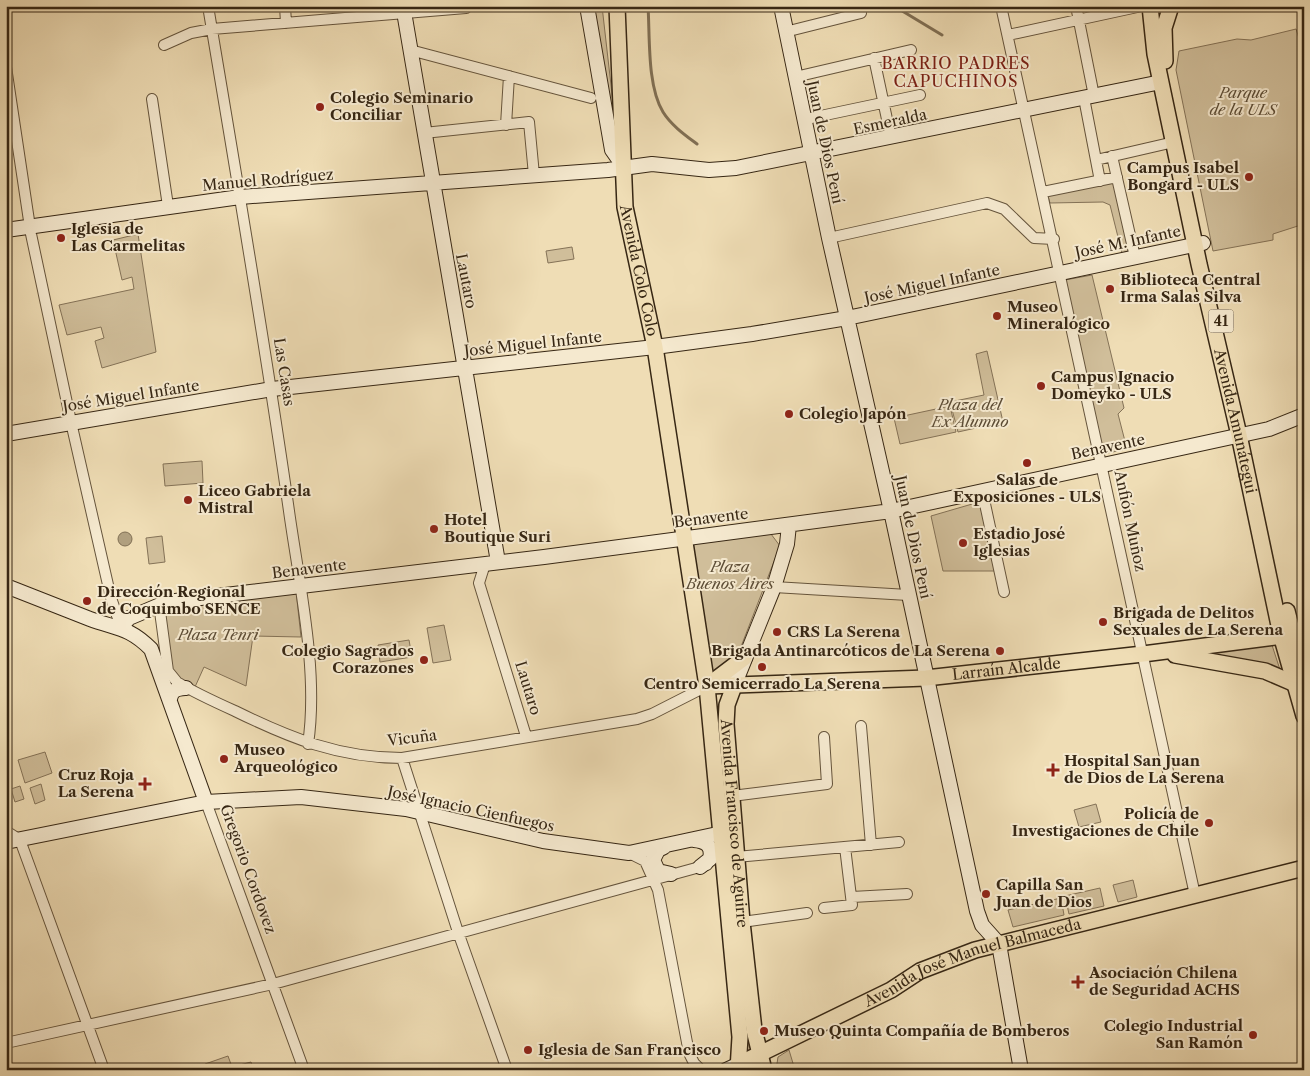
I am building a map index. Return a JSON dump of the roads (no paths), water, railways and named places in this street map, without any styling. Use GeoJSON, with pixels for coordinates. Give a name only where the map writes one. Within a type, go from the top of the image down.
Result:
{"type":"FeatureCollection","features":[{"type":"Feature","properties":{"kind":"main road"},"geometry":{"type":"LineString","coordinates":[[617,6],[624,132],[624,167]]}},
{"type":"Feature","properties":{"kind":"main road","name":"Avenida Amunátegui"},"geometry":{"type":"LineString","coordinates":[[1150,6],[1161,82],[1174,142],[1292,634],[1304,716]]}},
{"type":"Feature","properties":{"kind":"main road","name":"Avenida Amunátegui"},"geometry":{"type":"LineString","coordinates":[[1171,6],[1164,28],[1165,69],[1199,244]]}},
{"type":"Feature","properties":{"kind":"main road","name":"Avenida Colo Colo"},"geometry":{"type":"LineString","coordinates":[[624,167],[625,207],[655,347],[684,538]]}},
{"type":"Feature","properties":{"kind":"main road","name":"Avenida Francisco de Aguirre"},"geometry":{"type":"LineString","coordinates":[[684,538],[707,686],[722,833]]}},
{"type":"Feature","properties":{"kind":"main road","name":"Larraín Alcalde"},"geometry":{"type":"LineString","coordinates":[[707,686],[926,678],[1162,652],[1292,634]]}},
{"type":"Feature","properties":{"kind":"main road"},"geometry":{"type":"LineString","coordinates":[[1162,652],[1265,671],[1299,680]]}},
{"type":"Feature","properties":{"kind":"main road"},"geometry":{"type":"LineString","coordinates":[[707,686],[744,658]]}},
{"type":"Feature","properties":{"kind":"main road","name":"Avenida Francisco de Aguirre"},"geometry":{"type":"LineString","coordinates":[[734,686],[726,715],[732,796],[732,855],[740,1037],[734,1068]]}},
{"type":"Feature","properties":{"kind":"main road"},"geometry":{"type":"LineString","coordinates":[[722,833],[732,855]]}},
{"type":"Feature","properties":{"kind":"main road","name":"Avenida Francisco de Aguirre"},"geometry":{"type":"LineString","coordinates":[[732,855],[742,922],[754,1030],[764,1070]]}},
{"type":"Feature","properties":{"kind":"main road","name":"Avenida José Manuel Balmaceda"},"geometry":{"type":"LineString","coordinates":[[734,1068],[883,994],[935,964],[999,944],[1304,868]]}},
{"type":"Feature","properties":{"kind":"street","name":"Las Casas"},"geometry":{"type":"LineString","coordinates":[[208,6],[272,389],[300,587],[307,640],[311,712],[308,744]]}},
{"type":"Feature","properties":{"kind":"street"},"geometry":{"type":"LineString","coordinates":[[285,6],[286,23]]}},
{"type":"Feature","properties":{"kind":"street","name":"Avenida Colo Colo"},"geometry":{"type":"LineString","coordinates":[[587,6],[612,150],[624,167]]}},
{"type":"Feature","properties":{"kind":"street","name":"Juan de Dios Pení"},"geometry":{"type":"LineString","coordinates":[[781,6],[829,238],[891,510],[979,919],[999,944],[1021,1070]]}},
{"type":"Feature","properties":{"kind":"street","name":"Anfión Muñoz"},"geometry":{"type":"LineString","coordinates":[[1001,6],[1054,239],[1195,895]]}},
{"type":"Feature","properties":{"kind":"street"},"geometry":{"type":"LineString","coordinates":[[1076,6],[1100,181]]}},
{"type":"Feature","properties":{"kind":"street"},"geometry":{"type":"LineString","coordinates":[[1008,35],[1079,18],[1142,6]]}},
{"type":"Feature","properties":{"kind":"street"},"geometry":{"type":"LineString","coordinates":[[164,45],[191,33],[212,29],[404,10],[466,8]]}},
{"type":"Feature","properties":{"kind":"street","name":"Lautaro"},"geometry":{"type":"LineString","coordinates":[[404,10],[432,183],[466,368],[491,563],[479,583],[526,736]]}},
{"type":"Feature","properties":{"kind":"street"},"geometry":{"type":"LineString","coordinates":[[785,32],[860,10]]}},
{"type":"Feature","properties":{"kind":"street"},"geometry":{"type":"LineString","coordinates":[[410,50],[591,98]]}},
{"type":"Feature","properties":{"kind":"street"},"geometry":{"type":"LineString","coordinates":[[795,77],[911,50]]}},
{"type":"Feature","properties":{"kind":"street"},"geometry":{"type":"LineString","coordinates":[[874,58],[891,138]]}},
{"type":"Feature","properties":{"kind":"street"},"geometry":{"type":"LineString","coordinates":[[6,67],[10,120],[29,226],[111,598],[121,627]]}},
{"type":"Feature","properties":{"kind":"street"},"geometry":{"type":"LineString","coordinates":[[506,125],[509,76]]}},
{"type":"Feature","properties":{"kind":"street","name":"Esmeralda"},"geometry":{"type":"LineString","coordinates":[[624,167],[659,164],[727,170],[812,155],[1161,82]]}},
{"type":"Feature","properties":{"kind":"street"},"geometry":{"type":"LineString","coordinates":[[810,118],[920,95]]}},
{"type":"Feature","properties":{"kind":"street"},"geometry":{"type":"LineString","coordinates":[[152,99],[168,206]]}},
{"type":"Feature","properties":{"kind":"street"},"geometry":{"type":"LineString","coordinates":[[424,132],[529,122],[534,176]]}},
{"type":"Feature","properties":{"kind":"street"},"geometry":{"type":"LineString","coordinates":[[1096,160],[1174,142]]}},
{"type":"Feature","properties":{"kind":"street"},"geometry":{"type":"LineString","coordinates":[[1112,156],[1135,257]]}},
{"type":"Feature","properties":{"kind":"street","name":"Manuel Rodríguez"},"geometry":{"type":"LineString","coordinates":[[6,230],[240,197],[534,176],[624,167]]}},
{"type":"Feature","properties":{"kind":"street"},"geometry":{"type":"LineString","coordinates":[[1043,192],[1117,178]]}},
{"type":"Feature","properties":{"kind":"street"},"geometry":{"type":"LineString","coordinates":[[829,238],[987,203],[1004,209],[1032,237],[1042,240],[1054,239]]}},
{"type":"Feature","properties":{"kind":"street","name":"José M. Infante"},"geometry":{"type":"LineString","coordinates":[[1061,273],[1199,244]]}},
{"type":"Feature","properties":{"kind":"street","name":"José Miguel Infante"},"geometry":{"type":"LineString","coordinates":[[6,434],[272,389],[655,347],[847,318],[1061,273]]}},
{"type":"Feature","properties":{"kind":"street","name":"Benavente"},"geometry":{"type":"LineString","coordinates":[[121,627],[129,618],[159,604],[789,525],[891,510],[1244,434],[1278,426],[1304,415]]}},
{"type":"Feature","properties":{"kind":"street"},"geometry":{"type":"LineString","coordinates":[[982,490],[1004,592]]}},
{"type":"Feature","properties":{"kind":"street","name":"Avenida Francisco de Aguirre"},"geometry":{"type":"LineString","coordinates":[[734,686],[774,587],[787,544],[789,525]]}},
{"type":"Feature","properties":{"kind":"street"},"geometry":{"type":"LineString","coordinates":[[6,586],[98,622],[121,627]]}},
{"type":"Feature","properties":{"kind":"street"},"geometry":{"type":"LineString","coordinates":[[774,587],[908,595]]}},
{"type":"Feature","properties":{"kind":"street","name":"Vicuña"},"geometry":{"type":"LineString","coordinates":[[159,604],[168,670],[171,676],[186,688],[286,736],[308,744],[374,757],[402,758],[646,717],[707,686]]}},
{"type":"Feature","properties":{"kind":"street","name":"Gregorio Cordovez"},"geometry":{"type":"LineString","coordinates":[[121,627],[143,641],[151,649],[304,1070]]}},
{"type":"Feature","properties":{"kind":"street"},"geometry":{"type":"LineString","coordinates":[[170,699],[171,693],[177,689],[186,688]]}},
{"type":"Feature","properties":{"kind":"street"},"geometry":{"type":"LineString","coordinates":[[861,726],[871,845]]}},
{"type":"Feature","properties":{"kind":"street"},"geometry":{"type":"LineString","coordinates":[[732,796],[827,784],[824,737]]}},
{"type":"Feature","properties":{"kind":"street"},"geometry":{"type":"LineString","coordinates":[[402,758],[458,932],[507,1070]]}},
{"type":"Feature","properties":{"kind":"street","name":"José Ignacio Cienfuegos"},"geometry":{"type":"LineString","coordinates":[[6,842],[206,802],[312,797],[419,811],[537,840],[629,853],[722,833]]}},
{"type":"Feature","properties":{"kind":"street"},"geometry":{"type":"LineString","coordinates":[[6,831],[20,840],[104,1070]]}},
{"type":"Feature","properties":{"kind":"street"},"geometry":{"type":"LineString","coordinates":[[694,840],[706,843],[710,847],[710,859],[700,867]]}},
{"type":"Feature","properties":{"kind":"street"},"geometry":{"type":"LineString","coordinates":[[6,1043],[273,984],[700,867],[732,855],[899,842]]}},
{"type":"Feature","properties":{"kind":"street"},"geometry":{"type":"LineString","coordinates":[[664,847],[658,850],[653,860],[658,871],[671,874]]}},
{"type":"Feature","properties":{"kind":"street"},"geometry":{"type":"LineString","coordinates":[[824,908],[850,906],[853,903],[845,847]]}},
{"type":"Feature","properties":{"kind":"street"},"geometry":{"type":"LineString","coordinates":[[629,853],[645,861],[655,878],[670,941],[689,1053],[694,1063],[701,1070]]}},
{"type":"Feature","properties":{"kind":"street"},"geometry":{"type":"LineString","coordinates":[[852,898],[908,894]]}},
{"type":"Feature","properties":{"kind":"street"},"geometry":{"type":"LineString","coordinates":[[742,922],[807,914]]}},
{"type":"Feature","properties":{"kind":"waterway"},"geometry":{"type":"LineString","coordinates":[[648,6],[650,61],[654,89],[658,101],[663,112],[678,130],[697,144]]}},
{"type":"Feature","properties":{"kind":"waterway"},"geometry":{"type":"LineString","coordinates":[[894,6],[942,35]]}},
{"type":"Feature","properties":{"kind":"place","name":"Colegio Seminario Conciliar"},"geometry":{"type":"Point","coordinates":[320,107]}},
{"type":"Feature","properties":{"kind":"place","name":"Campus Isabel Bongard - ULS"},"geometry":{"type":"Point","coordinates":[1249,177]}},
{"type":"Feature","properties":{"kind":"place","name":"Iglesia de Las Carmelitas"},"geometry":{"type":"Point","coordinates":[61,238]}},
{"type":"Feature","properties":{"kind":"place","name":"Biblioteca Central Irma Salas Silva"},"geometry":{"type":"Point","coordinates":[1110,289]}},
{"type":"Feature","properties":{"kind":"place","name":"Museo Mineralógico"},"geometry":{"type":"Point","coordinates":[997,316]}},
{"type":"Feature","properties":{"kind":"place","name":"Campus Ignacio Domeyko - ULS"},"geometry":{"type":"Point","coordinates":[1041,386]}},
{"type":"Feature","properties":{"kind":"place","name":"Colegio Japón"},"geometry":{"type":"Point","coordinates":[789,414]}},
{"type":"Feature","properties":{"kind":"place","name":"Salas de Exposiciones - ULS"},"geometry":{"type":"Point","coordinates":[1027,463]}},
{"type":"Feature","properties":{"kind":"place","name":"Liceo Gabriela Mistral"},"geometry":{"type":"Point","coordinates":[188,500]}},
{"type":"Feature","properties":{"kind":"place","name":"Hotel Boutique Suri"},"geometry":{"type":"Point","coordinates":[434,529]}},
{"type":"Feature","properties":{"kind":"place","name":"Estadio José Iglesias"},"geometry":{"type":"Point","coordinates":[963,543]}},
{"type":"Feature","properties":{"kind":"place","name":"Dirección Regional de Coquimbo SENCE"},"geometry":{"type":"Point","coordinates":[87,601]}},
{"type":"Feature","properties":{"kind":"place","name":"Brigada de Delitos Sexuales de La Serena"},"geometry":{"type":"Point","coordinates":[1103,622]}},
{"type":"Feature","properties":{"kind":"place","name":"CRS La Serena"},"geometry":{"type":"Point","coordinates":[777,632]}},
{"type":"Feature","properties":{"kind":"place","name":"Brigada Antinarcóticos de La Serena"},"geometry":{"type":"Point","coordinates":[1000,651]}},
{"type":"Feature","properties":{"kind":"place","name":"Colegio Sagrados Corazones"},"geometry":{"type":"Point","coordinates":[424,660]}},
{"type":"Feature","properties":{"kind":"place","name":"Centro Semicerrado La Serena"},"geometry":{"type":"Point","coordinates":[762,667]}},
{"type":"Feature","properties":{"kind":"place","name":"Museo Arqueológico"},"geometry":{"type":"Point","coordinates":[224,759]}},
{"type":"Feature","properties":{"kind":"place","name":"Hospital San Juan de Dios de La Serena"},"geometry":{"type":"Point","coordinates":[1053,770]}},
{"type":"Feature","properties":{"kind":"place","name":"Cruz Roja La Serena"},"geometry":{"type":"Point","coordinates":[145,784]}},
{"type":"Feature","properties":{"kind":"place","name":"Policía de Investigaciones de Chile"},"geometry":{"type":"Point","coordinates":[1209,823]}},
{"type":"Feature","properties":{"kind":"place","name":"Capilla San Juan de Dios"},"geometry":{"type":"Point","coordinates":[986,894]}},
{"type":"Feature","properties":{"kind":"place","name":"Asociación Chilena de Seguridad ACHS"},"geometry":{"type":"Point","coordinates":[1078,982]}},
{"type":"Feature","properties":{"kind":"place","name":"Museo Quinta Compañía de Bomberos"},"geometry":{"type":"Point","coordinates":[764,1031]}},
{"type":"Feature","properties":{"kind":"place","name":"Colegio Industrial San Ramón"},"geometry":{"type":"Point","coordinates":[1253,1035]}},
{"type":"Feature","properties":{"kind":"place","name":"Iglesia de San Francisco"},"geometry":{"type":"Point","coordinates":[528,1050]}},
{"type":"Feature","properties":{"kind":"district","name":"BARRIO PADRES CAPUCHINOS"},"geometry":{"type":"Point","coordinates":[956,72]}},
{"type":"Feature","properties":{"kind":"park label","name":"Parque de la ULS"},"geometry":{"type":"Point","coordinates":[1243,102]}},
{"type":"Feature","properties":{"kind":"park label","name":"Plaza del Ex Alumno"},"geometry":{"type":"Point","coordinates":[970,414]}},
{"type":"Feature","properties":{"kind":"park label","name":"Plaza Buenos Aires"},"geometry":{"type":"Point","coordinates":[730,576]}},
{"type":"Feature","properties":{"kind":"park label","name":"Plaza Tenri"},"geometry":{"type":"Point","coordinates":[218,635]}}]}
